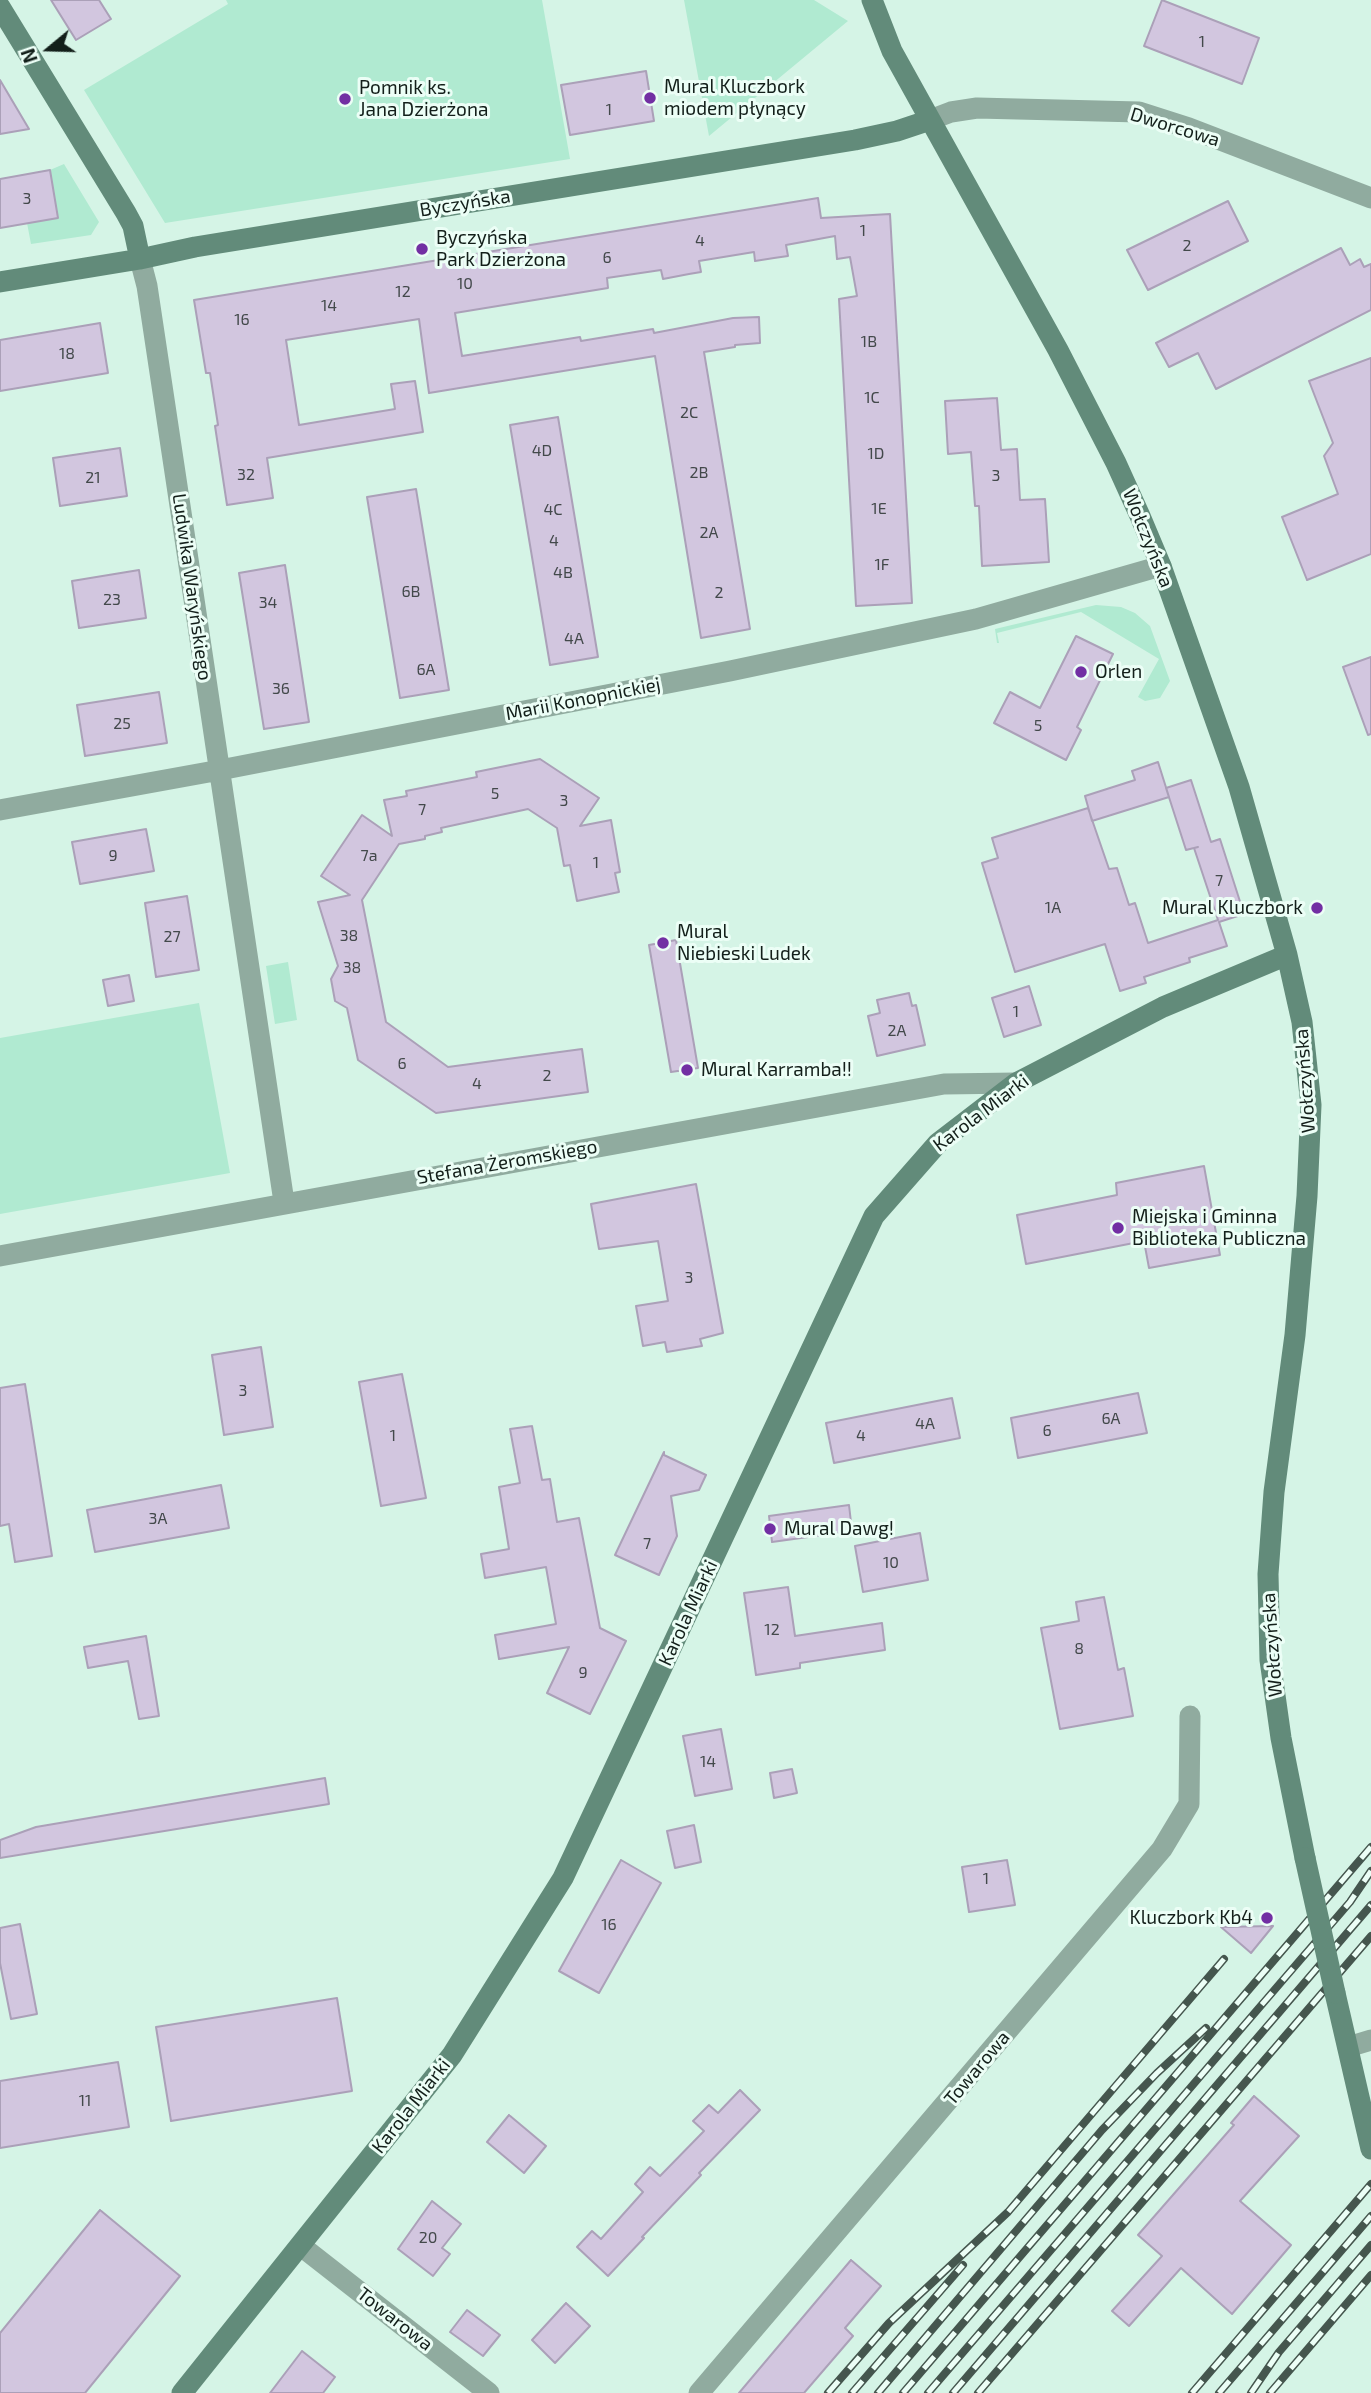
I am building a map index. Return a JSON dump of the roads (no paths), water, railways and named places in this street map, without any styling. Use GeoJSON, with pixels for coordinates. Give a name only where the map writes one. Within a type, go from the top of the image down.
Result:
{"type":"FeatureCollection","features":[{"type":"Feature","properties":{"kind":"street","name":"Wołczyńska"},"geometry":{"type":"LineString","coordinates":[[872,0],[892,51],[1058,350],[1105,441],[1161,566],[1239,787],[1287,955],[1302,1022],[1311,1105],[1307,1196],[1295,1335],[1274,1492],[1268,1574],[1270,1660],[1281,1738],[1305,1858],[1371,2149]]}},
{"type":"Feature","properties":{"kind":"street","name":"Ludwika Waryńskiego"},"geometry":{"type":"LineString","coordinates":[[0,7],[133,226],[146,286],[284,1202]]}},
{"type":"Feature","properties":{"kind":"street","name":"Dworcowa"},"geometry":{"type":"LineString","coordinates":[[930,120],[951,112],[977,108],[1139,112],[1189,128],[1371,198]]}},
{"type":"Feature","properties":{"kind":"street","name":"Byczyńska"},"geometry":{"type":"LineString","coordinates":[[0,282],[195,247],[855,140],[897,131],[930,120]]}},
{"type":"Feature","properties":{"kind":"street","name":"Marii Konopnickiej"},"geometry":{"type":"LineString","coordinates":[[0,810],[730,671],[976,620],[1161,566]]}},
{"type":"Feature","properties":{"kind":"street","name":"Karola Miarki"},"geometry":{"type":"LineString","coordinates":[[182,2393],[452,2055],[563,1878],[874,1216],[938,1143],[1016,1083],[1163,1007],[1287,955]]}},
{"type":"Feature","properties":{"kind":"street","name":"Stefana Żeromskiego"},"geometry":{"type":"LineString","coordinates":[[0,1256],[284,1202],[944,1084],[1016,1083]]}},
{"type":"Feature","properties":{"kind":"street","name":"Towarowa"},"geometry":{"type":"LineString","coordinates":[[699,2393],[1162,1849],[1189,1804],[1190,1716]]}},
{"type":"Feature","properties":{"kind":"street"},"geometry":{"type":"LineString","coordinates":[[1348,2047],[1371,2040]]}},
{"type":"Feature","properties":{"kind":"street","name":"Towarowa"},"geometry":{"type":"LineString","coordinates":[[301,2246],[489,2393]]}},
{"type":"Feature","properties":{"kind":"railway"},"geometry":{"type":"LineString","coordinates":[[903,2393],[1371,1847]]}},
{"type":"Feature","properties":{"kind":"railway"},"geometry":{"type":"LineString","coordinates":[[928,2393],[1350,1902],[1371,1871]]}},
{"type":"Feature","properties":{"kind":"railway"},"geometry":{"type":"LineString","coordinates":[[953,2393],[1371,1905]]}},
{"type":"Feature","properties":{"kind":"railway"},"geometry":{"type":"LineString","coordinates":[[978,2393],[1371,1936]]}},
{"type":"Feature","properties":{"kind":"railway"},"geometry":{"type":"LineString","coordinates":[[828,2393],[889,2323],[1008,2212],[1224,1959]]}},
{"type":"Feature","properties":{"kind":"railway"},"geometry":{"type":"LineString","coordinates":[[878,2393],[1102,2130],[1157,2073],[1206,2028]]}},
{"type":"Feature","properties":{"kind":"railway"},"geometry":{"type":"LineString","coordinates":[[1192,2393],[1371,2184]]}},
{"type":"Feature","properties":{"kind":"railway"},"geometry":{"type":"LineString","coordinates":[[1219,2393],[1371,2216]]}},
{"type":"Feature","properties":{"kind":"railway"},"geometry":{"type":"LineString","coordinates":[[1251,2393],[1279,2352],[1371,2245]]}},
{"type":"Feature","properties":{"kind":"railway"},"geometry":{"type":"LineString","coordinates":[[852,2393],[963,2265]]}},
{"type":"Feature","properties":{"kind":"railway"},"geometry":{"type":"LineString","coordinates":[[1270,2393],[1371,2275]]}},
{"type":"Feature","properties":{"kind":"place","name":"Mural Kluczbork miodem płynący"},"geometry":{"type":"Point","coordinates":[650,98]}},
{"type":"Feature","properties":{"kind":"place","name":"Pomnik ks. Jana Dzierżona"},"geometry":{"type":"Point","coordinates":[345,99]}},
{"type":"Feature","properties":{"kind":"place","name":"Byczyńska Park Dzierżona"},"geometry":{"type":"Point","coordinates":[422,249]}},
{"type":"Feature","properties":{"kind":"place","name":"Orlen"},"geometry":{"type":"Point","coordinates":[1081,672]}},
{"type":"Feature","properties":{"kind":"place","name":"Mural Kluczbork"},"geometry":{"type":"Point","coordinates":[1317,908]}},
{"type":"Feature","properties":{"kind":"place","name":"Mural Niebieski Ludek"},"geometry":{"type":"Point","coordinates":[663,943]}},
{"type":"Feature","properties":{"kind":"place","name":"Mural Karramba!!"},"geometry":{"type":"Point","coordinates":[687,1070]}},
{"type":"Feature","properties":{"kind":"place","name":"Miejska i Gminna Biblioteka Publiczna"},"geometry":{"type":"Point","coordinates":[1118,1228]}},
{"type":"Feature","properties":{"kind":"place","name":"Mural Dawg!"},"geometry":{"type":"Point","coordinates":[770,1529]}},
{"type":"Feature","properties":{"kind":"place","name":"Kluczbork Kb4"},"geometry":{"type":"Point","coordinates":[1267,1918]}}]}
